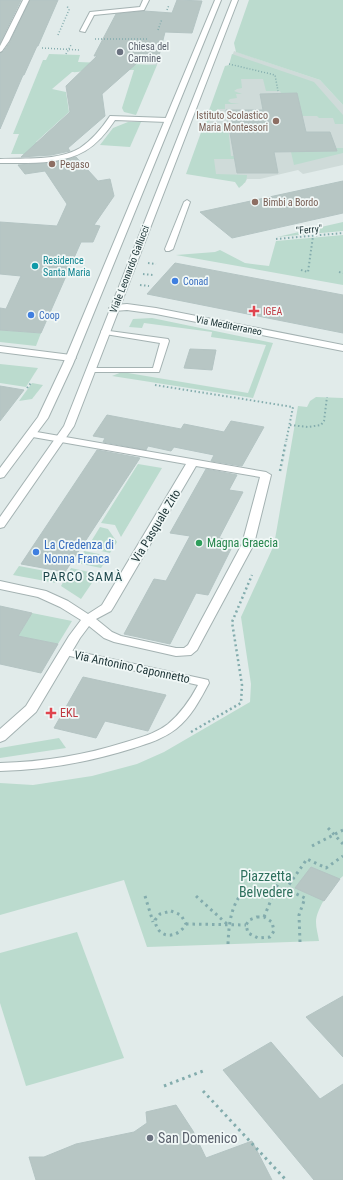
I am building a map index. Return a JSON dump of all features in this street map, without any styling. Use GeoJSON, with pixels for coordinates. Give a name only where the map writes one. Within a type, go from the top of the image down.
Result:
{"type":"FeatureCollection","features":[{"type":"Feature","properties":{"kind":"street","name":"Viale Leonardo Gallucci"},"geometry":{"type":"LineString","coordinates":[[0,475],[42,418],[71,358],[167,120],[218,0]]}},
{"type":"Feature","properties":{"kind":"street","name":"Viale Leonardo Gallucci"},"geometry":{"type":"LineString","coordinates":[[0,525],[69,426],[235,0]]}},
{"type":"Feature","properties":{"kind":"street"},"geometry":{"type":"LineString","coordinates":[[0,161],[39,159],[74,153],[83,149],[96,138],[113,118],[167,120]]}},
{"type":"Feature","properties":{"kind":"street","name":"Via Mediterraneo"},"geometry":{"type":"LineString","coordinates":[[114,308],[127,307],[156,311],[343,348]]}},
{"type":"Feature","properties":{"kind":"street"},"geometry":{"type":"LineString","coordinates":[[0,349],[71,358]]}},
{"type":"Feature","properties":{"kind":"street"},"geometry":{"type":"LineString","coordinates":[[0,585],[42,594],[64,604],[88,619],[108,635],[118,639],[176,652],[187,652],[193,647],[248,544],[266,475],[31,434]]}},
{"type":"Feature","properties":{"kind":"street","name":"Via Pasquale Zito"},"geometry":{"type":"LineString","coordinates":[[0,737],[31,709],[75,636],[88,619],[107,608],[193,462]]}},
{"type":"Feature","properties":{"kind":"lane"},"geometry":{"type":"LineString","coordinates":[[0,50],[12,30],[26,0]]}},
{"type":"Feature","properties":{"kind":"lane"},"geometry":{"type":"LineString","coordinates":[[83,31],[92,13],[106,14],[130,9],[142,9],[146,0]]}},
{"type":"Feature","properties":{"kind":"lane"},"geometry":{"type":"LineString","coordinates":[[169,249],[187,202]]}},
{"type":"Feature","properties":{"kind":"lane"},"geometry":{"type":"LineString","coordinates":[[91,370],[156,370],[165,341],[105,332]]}},
{"type":"Feature","properties":{"kind":"lane","name":"Via Antonino Caponnetto"},"geometry":{"type":"LineString","coordinates":[[0,767],[57,763],[121,748],[163,734],[180,720],[192,707],[204,683],[65,652]]}},
{"type":"Feature","properties":{"kind":"path"},"geometry":{"type":"LineString","coordinates":[[167,10],[169,5]]}},
{"type":"Feature","properties":{"kind":"path"},"geometry":{"type":"LineString","coordinates":[[58,35],[69,10],[67,6]]}},
{"type":"Feature","properties":{"kind":"path"},"geometry":{"type":"LineString","coordinates":[[158,30],[162,19]]}},
{"type":"Feature","properties":{"kind":"path"},"geometry":{"type":"LineString","coordinates":[[95,39],[147,39]]}},
{"type":"Feature","properties":{"kind":"path"},"geometry":{"type":"LineString","coordinates":[[66,54],[71,45]]}},
{"type":"Feature","properties":{"kind":"path"},"geometry":{"type":"LineString","coordinates":[[42,48],[80,50]]}},
{"type":"Feature","properties":{"kind":"path"},"geometry":{"type":"LineString","coordinates":[[229,64],[275,75],[278,91]]}},
{"type":"Feature","properties":{"kind":"path","name":"\"Ferry\""},"geometry":{"type":"LineString","coordinates":[[276,239],[343,233]]}},
{"type":"Feature","properties":{"kind":"path"},"geometry":{"type":"LineString","coordinates":[[301,270],[308,272],[313,236]]}},
{"type":"Feature","properties":{"kind":"path"},"geometry":{"type":"LineString","coordinates":[[152,263],[156,264]]}},
{"type":"Feature","properties":{"kind":"path"},"geometry":{"type":"LineString","coordinates":[[339,272],[343,273]]}},
{"type":"Feature","properties":{"kind":"path"},"geometry":{"type":"LineString","coordinates":[[148,274],[153,275]]}},
{"type":"Feature","properties":{"kind":"path"},"geometry":{"type":"LineString","coordinates":[[145,286],[150,286]]}},
{"type":"Feature","properties":{"kind":"path"},"geometry":{"type":"LineString","coordinates":[[27,388],[31,383]]}},
{"type":"Feature","properties":{"kind":"path"},"geometry":{"type":"LineString","coordinates":[[148,384],[294,407],[279,477]]}},
{"type":"Feature","properties":{"kind":"path"},"geometry":{"type":"LineString","coordinates":[[290,425],[308,427],[321,425],[324,421],[327,397]]}},
{"type":"Feature","properties":{"kind":"path"},"geometry":{"type":"LineString","coordinates":[[184,736],[231,710],[241,702],[242,685],[232,622],[253,572]]}},
{"type":"Feature","properties":{"kind":"path"},"geometry":{"type":"LineString","coordinates":[[328,828],[343,844]]}},
{"type":"Feature","properties":{"kind":"path"},"geometry":{"type":"LineString","coordinates":[[312,846],[343,830]]}},
{"type":"Feature","properties":{"kind":"path"},"geometry":{"type":"LineString","coordinates":[[300,942],[299,915],[305,898],[286,889],[307,859],[326,868],[343,856]]}},
{"type":"Feature","properties":{"kind":"path"},"geometry":{"type":"LineString","coordinates":[[277,875],[291,880]]}},
{"type":"Feature","properties":{"kind":"path"},"geometry":{"type":"LineString","coordinates":[[264,917],[281,876]]}},
{"type":"Feature","properties":{"kind":"path"},"geometry":{"type":"LineString","coordinates":[[228,944],[232,906],[237,895],[248,886]]}},
{"type":"Feature","properties":{"kind":"path"},"geometry":{"type":"LineString","coordinates":[[145,896],[155,928],[159,932],[164,935],[175,935],[182,932],[186,924],[184,917],[181,914],[176,912],[166,912],[157,916],[155,920],[155,928]]}},
{"type":"Feature","properties":{"kind":"path"},"geometry":{"type":"LineString","coordinates":[[196,896],[229,925]]}},
{"type":"Feature","properties":{"kind":"path"},"geometry":{"type":"LineString","coordinates":[[186,924],[246,925],[253,918],[264,917],[272,922],[274,931],[270,937],[263,939],[254,938],[247,932],[246,925]]}},
{"type":"Feature","properties":{"kind":"path"},"geometry":{"type":"LineString","coordinates":[[164,1086],[203,1071]]}},
{"type":"Feature","properties":{"kind":"path"},"geometry":{"type":"LineString","coordinates":[[204,1091],[286,1180]]}},
{"type":"Feature","properties":{"kind":"shaded area","name":"Istituto Scolastico Maria Montessori"},"geometry":{"type":"Polygon","coordinates":[[[234,51],[320,80],[343,105],[343,165],[303,174],[298,170],[260,179],[247,179],[245,183],[190,174],[234,51]]]}},
{"type":"Feature","properties":{"kind":"green space"},"geometry":{"type":"Polygon","coordinates":[[[249,0],[343,0],[343,105],[320,80],[236,52],[234,43],[249,0]]]}},
{"type":"Feature","properties":{"kind":"green space"},"geometry":{"type":"Polygon","coordinates":[[[49,54],[80,55],[78,62],[157,65],[136,115],[124,112],[122,108],[134,70],[90,69],[72,72],[52,89],[66,92],[69,112],[36,142],[68,148],[34,154],[11,154],[19,134],[13,134],[43,60],[46,60],[49,54]]]}},
{"type":"Feature","properties":{"kind":"green space"},"geometry":{"type":"Polygon","coordinates":[[[232,54],[314,82],[343,115],[343,124],[335,124],[333,118],[302,116],[297,93],[266,91],[263,79],[241,79],[242,88],[234,91],[242,94],[236,94],[237,98],[230,99],[228,101],[231,103],[240,104],[225,104],[225,109],[217,109],[218,116],[211,116],[207,126],[228,126],[231,156],[234,156],[234,159],[214,159],[216,174],[247,175],[245,182],[239,188],[235,182],[186,174],[225,66],[229,65],[232,54]]]}},
{"type":"Feature","properties":{"kind":"green space"},"geometry":{"type":"Polygon","coordinates":[[[128,122],[141,122],[130,147],[100,145],[113,128],[128,122]]]}},
{"type":"Feature","properties":{"kind":"green space"},"geometry":{"type":"Polygon","coordinates":[[[336,148],[343,148],[343,153],[294,165],[291,152],[328,151],[336,148]]]}},
{"type":"Feature","properties":{"kind":"green space"},"geometry":{"type":"Polygon","coordinates":[[[343,222],[343,231],[277,237],[343,222]]]}},
{"type":"Feature","properties":{"kind":"green space"},"geometry":{"type":"Polygon","coordinates":[[[343,235],[343,285],[176,255],[215,252],[220,250],[245,263],[269,266],[276,241],[343,235]]]}},
{"type":"Feature","properties":{"kind":"green space"},"geometry":{"type":"Polygon","coordinates":[[[152,318],[273,343],[253,398],[112,376],[122,372],[248,393],[266,345],[211,337],[212,332],[144,323],[142,328],[129,327],[133,319],[152,318]]]}},
{"type":"Feature","properties":{"kind":"green space"},"geometry":{"type":"Polygon","coordinates":[[[0,330],[41,333],[36,346],[0,342],[0,330]]]}},
{"type":"Feature","properties":{"kind":"green space"},"geometry":{"type":"Polygon","coordinates":[[[0,364],[38,368],[26,387],[0,383],[0,364]]]}},
{"type":"Feature","properties":{"kind":"green space"},"geometry":{"type":"Polygon","coordinates":[[[32,383],[43,385],[32,399],[19,401],[32,383]]]}},
{"type":"Feature","properties":{"kind":"green space","name":"Piazzetta Belvedere"},"geometry":{"type":"Polygon","coordinates":[[[316,397],[343,398],[343,876],[330,891],[319,910],[316,922],[319,941],[147,947],[124,880],[0,915],[0,783],[33,785],[92,776],[137,764],[164,752],[250,702],[251,684],[241,617],[274,545],[298,406],[307,407],[310,401],[316,397]]]}},
{"type":"Feature","properties":{"kind":"green space"},"geometry":{"type":"Polygon","coordinates":[[[138,464],[162,468],[121,537],[115,525],[101,523],[138,464]]]}},
{"type":"Feature","properties":{"kind":"green space"},"geometry":{"type":"Polygon","coordinates":[[[100,527],[108,529],[117,542],[110,553],[87,548],[100,527]]]}},
{"type":"Feature","properties":{"kind":"green space"},"geometry":{"type":"Polygon","coordinates":[[[84,551],[109,556],[101,568],[77,563],[84,551]]]}},
{"type":"Feature","properties":{"kind":"green space"},"geometry":{"type":"Polygon","coordinates":[[[19,566],[61,574],[56,583],[13,575],[19,566]]]}},
{"type":"Feature","properties":{"kind":"green space"},"geometry":{"type":"Polygon","coordinates":[[[71,568],[98,574],[81,599],[61,586],[71,568]]]}},
{"type":"Feature","properties":{"kind":"green space"},"geometry":{"type":"Polygon","coordinates":[[[32,613],[72,621],[58,644],[18,636],[32,613]]]}},
{"type":"Feature","properties":{"kind":"green space"},"geometry":{"type":"Polygon","coordinates":[[[59,738],[66,748],[0,758],[0,748],[59,738]]]}},
{"type":"Feature","properties":{"kind":"green space"},"geometry":{"type":"Polygon","coordinates":[[[77,932],[124,1058],[26,1086],[0,1003],[0,953],[77,932]]]}},
{"type":"Feature","properties":{"kind":"building"},"geometry":{"type":"Polygon","coordinates":[[[0,0],[21,0],[0,43],[0,0]]]}},
{"type":"Feature","properties":{"kind":"building"},"geometry":{"type":"Polygon","coordinates":[[[30,0],[58,0],[0,129],[0,53],[3,52],[10,42],[30,0]]]}},
{"type":"Feature","properties":{"kind":"building"},"geometry":{"type":"Polygon","coordinates":[[[177,0],[202,1],[192,33],[165,32],[157,64],[137,63],[102,94],[105,116],[68,148],[70,151],[51,155],[21,157],[70,112],[66,86],[97,56],[94,56],[116,14],[144,11],[172,13],[177,0]]]}},
{"type":"Feature","properties":{"kind":"building"},"geometry":{"type":"Polygon","coordinates":[[[297,93],[306,132],[330,132],[337,151],[274,152],[278,173],[237,173],[226,110],[263,110],[260,94],[297,93]]]}},
{"type":"Feature","properties":{"kind":"building"},"geometry":{"type":"Polygon","coordinates":[[[76,157],[98,181],[110,179],[114,196],[94,225],[100,226],[93,242],[81,242],[41,333],[0,330],[0,308],[6,309],[21,276],[0,274],[0,222],[57,226],[67,204],[45,171],[25,174],[18,165],[55,162],[76,157]]]}},
{"type":"Feature","properties":{"kind":"building"},"geometry":{"type":"Polygon","coordinates":[[[343,181],[343,213],[232,238],[200,212],[343,181]]]}},
{"type":"Feature","properties":{"kind":"building"},"geometry":{"type":"Polygon","coordinates":[[[175,263],[343,295],[343,333],[147,294],[175,263]]]}},
{"type":"Feature","properties":{"kind":"building"},"geometry":{"type":"Polygon","coordinates":[[[190,349],[216,350],[212,370],[184,368],[190,349]]]}},
{"type":"Feature","properties":{"kind":"building"},"geometry":{"type":"Polygon","coordinates":[[[0,386],[24,390],[0,421],[0,386]]]}},
{"type":"Feature","properties":{"kind":"building"},"geometry":{"type":"Polygon","coordinates":[[[107,415],[181,429],[184,424],[224,432],[231,421],[264,427],[242,466],[211,461],[214,455],[174,447],[171,451],[148,446],[146,450],[103,442],[105,438],[93,436],[107,415]]]}},
{"type":"Feature","properties":{"kind":"building"},"geometry":{"type":"Polygon","coordinates":[[[97,450],[140,458],[65,572],[21,564],[97,450]]]}},
{"type":"Feature","properties":{"kind":"building"},"geometry":{"type":"Polygon","coordinates":[[[206,469],[237,475],[229,490],[243,492],[219,538],[235,541],[208,595],[196,593],[170,644],[124,634],[154,579],[166,581],[190,536],[170,533],[206,469]]]}},
{"type":"Feature","properties":{"kind":"building"},"geometry":{"type":"Polygon","coordinates":[[[0,606],[32,613],[18,636],[58,644],[41,673],[0,664],[0,606]]]}},
{"type":"Feature","properties":{"kind":"building"},"geometry":{"type":"Polygon","coordinates":[[[83,677],[166,695],[148,731],[105,721],[96,738],[54,728],[83,677]]]}},
{"type":"Feature","properties":{"kind":"building"},"geometry":{"type":"Polygon","coordinates":[[[311,867],[340,879],[324,901],[295,888],[311,867]]]}},
{"type":"Feature","properties":{"kind":"building"},"geometry":{"type":"Polygon","coordinates":[[[343,996],[343,1057],[306,1017],[343,996]]]}},
{"type":"Feature","properties":{"kind":"building"},"geometry":{"type":"Polygon","coordinates":[[[271,1042],[320,1099],[343,1084],[343,1180],[314,1180],[223,1070],[271,1042]]]}},
{"type":"Feature","properties":{"kind":"building","name":"San Domenico"},"geometry":{"type":"Polygon","coordinates":[[[176,1105],[193,1131],[206,1158],[252,1141],[272,1180],[36,1180],[29,1157],[44,1157],[76,1144],[134,1132],[147,1123],[146,1112],[176,1105]]]}},
{"type":"Feature","properties":{"kind":"place","name":"Chiesa del Carmine"},"geometry":{"type":"Point","coordinates":[120,52]}},
{"type":"Feature","properties":{"kind":"place","name":"Istituto Scolastico Maria Montessori"},"geometry":{"type":"Point","coordinates":[276,121]}},
{"type":"Feature","properties":{"kind":"place","name":"Pegaso"},"geometry":{"type":"Point","coordinates":[52,164]}},
{"type":"Feature","properties":{"kind":"place","name":"Bimbi a Bordo"},"geometry":{"type":"Point","coordinates":[255,202]}},
{"type":"Feature","properties":{"kind":"place","name":"Residence Santa Maria"},"geometry":{"type":"Point","coordinates":[35,266]}},
{"type":"Feature","properties":{"kind":"place","name":"Conad"},"geometry":{"type":"Point","coordinates":[175,281]}},
{"type":"Feature","properties":{"kind":"place","name":"IGEA"},"geometry":{"type":"Point","coordinates":[254,311]}},
{"type":"Feature","properties":{"kind":"place","name":"Coop"},"geometry":{"type":"Point","coordinates":[31,315]}},
{"type":"Feature","properties":{"kind":"place","name":"Magna Graecia"},"geometry":{"type":"Point","coordinates":[199,543]}},
{"type":"Feature","properties":{"kind":"place","name":"La Credenza di Nonna Franca"},"geometry":{"type":"Point","coordinates":[36,552]}},
{"type":"Feature","properties":{"kind":"place","name":"EKL"},"geometry":{"type":"Point","coordinates":[51,713]}},
{"type":"Feature","properties":{"kind":"place","name":"San Domenico"},"geometry":{"type":"Point","coordinates":[150,1138]}},
{"type":"Feature","properties":{"kind":"district","name":"PARCO SAMÀ"},"geometry":{"type":"Point","coordinates":[83,576]}}]}
